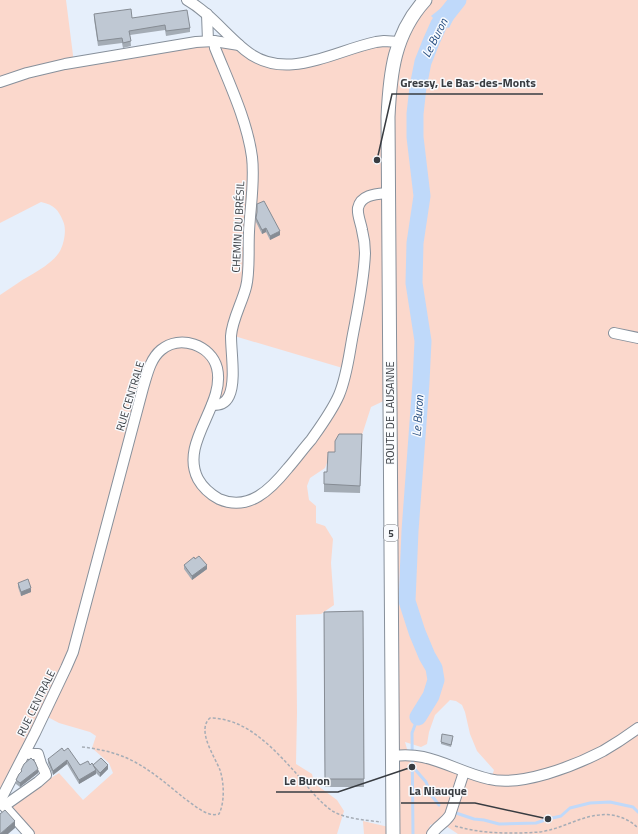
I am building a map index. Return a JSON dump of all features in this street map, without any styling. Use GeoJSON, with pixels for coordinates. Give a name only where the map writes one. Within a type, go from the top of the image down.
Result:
{"type":"FeatureCollection","features":[{"type":"Feature","properties":{"kind":"main road","name":"ROUTE DE LAUSANNE"},"geometry":{"type":"LineString","coordinates":[[393,829],[398,756],[388,117],[389,92],[393,64],[399,42],[414,13],[425,0]]}},
{"type":"Feature","properties":{"kind":"street"},"geometry":{"type":"LineString","coordinates":[[187,0],[199,7],[239,45],[253,56],[273,64],[283,65],[309,61],[384,40],[399,42]]}},
{"type":"Feature","properties":{"kind":"street"},"geometry":{"type":"LineString","coordinates":[[207,14],[211,41]]}},
{"type":"Feature","properties":{"kind":"street"},"geometry":{"type":"LineString","coordinates":[[0,82],[27,73],[65,64],[196,42],[211,41],[239,45]]}},
{"type":"Feature","properties":{"kind":"street","name":"CHEMIN DU BRÉSIL"},"geometry":{"type":"LineString","coordinates":[[211,41],[234,96],[247,135],[252,160],[246,286],[231,335],[232,376],[230,392],[224,403],[212,405]]}},
{"type":"Feature","properties":{"kind":"street","name":"RUE CENTRALE"},"geometry":{"type":"LineString","coordinates":[[1,803],[73,652],[148,371],[152,362],[161,350],[168,345],[178,343],[195,344],[202,348],[214,360],[218,377],[217,386],[212,405],[194,452],[194,463],[197,477],[202,486],[208,492],[223,500],[240,502],[257,498],[275,484],[294,461],[321,425],[338,396],[346,369],[361,293],[364,268],[365,248],[358,207],[361,202],[370,196],[388,193]]}},
{"type":"Feature","properties":{"kind":"street"},"geometry":{"type":"LineString","coordinates":[[614,333],[638,338]]}},
{"type":"Feature","properties":{"kind":"street"},"geometry":{"type":"LineString","coordinates":[[398,756],[422,757],[490,780],[507,781],[561,769],[603,751],[638,728]]}},
{"type":"Feature","properties":{"kind":"street"},"geometry":{"type":"LineString","coordinates":[[25,753],[38,754],[46,775],[38,782],[1,803],[29,834]]}},
{"type":"Feature","properties":{"kind":"street"},"geometry":{"type":"LineString","coordinates":[[432,834],[450,814],[464,772]]}},
{"type":"Feature","properties":{"kind":"path"},"geometry":{"type":"LineString","coordinates":[[82,747],[105,751],[134,761],[152,772],[208,814],[214,815],[219,814],[221,810],[223,802],[223,787],[221,775],[206,737],[206,721],[210,718],[230,720],[244,726],[261,738],[295,772],[308,788],[332,810],[337,813],[393,829]]}},
{"type":"Feature","properties":{"kind":"path"},"geometry":{"type":"LineString","coordinates":[[450,814],[456,826],[476,832],[497,834],[517,834],[558,828],[600,814],[622,817],[630,821],[638,828]]}},
{"type":"Feature","properties":{"kind":"shaded area"},"geometry":{"type":"Polygon","coordinates":[[[0,0],[66,0],[74,63],[219,42],[273,64],[399,42],[425,0],[638,0],[638,834],[458,834],[440,822],[430,825],[428,834],[364,834],[363,821],[393,828],[390,398],[371,407],[362,435],[353,439],[335,460],[328,460],[325,468],[310,478],[307,486],[309,500],[316,506],[316,523],[325,526],[333,539],[331,563],[334,605],[321,614],[296,615],[296,764],[312,774],[314,783],[337,800],[344,811],[337,834],[29,834],[4,806],[46,775],[51,778],[59,773],[83,800],[113,773],[109,763],[92,748],[96,736],[90,732],[59,723],[44,715],[0,801],[0,295],[52,261],[60,251],[64,241],[65,232],[64,224],[57,211],[52,206],[41,202],[0,223],[0,0]],[[231,335],[230,392],[212,406],[200,433],[197,477],[223,500],[257,498],[321,425],[346,369],[231,335]],[[450,700],[435,715],[429,732],[427,744],[421,747],[405,742],[409,756],[491,779],[494,770],[477,751],[470,734],[462,705],[456,701],[450,700]]]}},
{"type":"Feature","properties":{"kind":"water"},"geometry":{"type":"Polygon","coordinates":[[[450,1],[458,10],[449,28],[439,24],[431,16],[450,1]]]}},
{"type":"Feature","properties":{"kind":"building"},"geometry":{"type":"Polygon","coordinates":[[[131,9],[132,18],[187,10],[190,28],[166,31],[165,25],[129,31],[131,41],[123,43],[122,38],[98,41],[94,14],[131,9]]]}},
{"type":"Feature","properties":{"kind":"building"},"geometry":{"type":"Polygon","coordinates":[[[264,201],[280,231],[270,236],[266,228],[262,230],[256,218],[257,204],[264,201]]]}},
{"type":"Feature","properties":{"kind":"building"},"geometry":{"type":"Polygon","coordinates":[[[339,434],[362,434],[360,486],[324,484],[324,472],[327,472],[328,452],[335,452],[335,441],[339,434]]]}},
{"type":"Feature","properties":{"kind":"building"},"geometry":{"type":"Polygon","coordinates":[[[199,556],[207,565],[192,576],[184,565],[194,557],[195,559],[199,556]]]}},
{"type":"Feature","properties":{"kind":"building"},"geometry":{"type":"Polygon","coordinates":[[[28,579],[31,588],[21,592],[18,583],[28,579]]]}},
{"type":"Feature","properties":{"kind":"building"},"geometry":{"type":"Polygon","coordinates":[[[363,611],[364,779],[325,779],[324,612],[363,611]]]}},
{"type":"Feature","properties":{"kind":"building"},"geometry":{"type":"Polygon","coordinates":[[[442,734],[453,736],[451,745],[441,742],[442,734]]]}},
{"type":"Feature","properties":{"kind":"building"},"geometry":{"type":"Polygon","coordinates":[[[62,748],[64,751],[68,748],[80,765],[88,761],[90,765],[92,763],[96,770],[79,780],[67,760],[53,771],[48,759],[62,748]]]}},
{"type":"Feature","properties":{"kind":"building"},"geometry":{"type":"Polygon","coordinates":[[[31,758],[35,762],[38,769],[20,783],[16,780],[22,771],[21,770],[24,764],[31,758]]]}},
{"type":"Feature","properties":{"kind":"building"},"geometry":{"type":"Polygon","coordinates":[[[101,758],[108,765],[100,773],[93,765],[101,758]]]}},
{"type":"Feature","properties":{"kind":"building"},"geometry":{"type":"Polygon","coordinates":[[[5,810],[15,821],[0,834],[0,814],[5,810]]]}},
{"type":"Feature","properties":{"kind":"waterway","name":"Le Buron"},"geometry":{"type":"LineString","coordinates":[[418,717],[431,696],[436,680],[434,668],[427,656],[417,632],[407,601],[410,531],[423,341],[414,283],[415,243],[422,196],[415,137],[415,114],[423,62],[439,24],[458,0]]}},
{"type":"Feature","properties":{"kind":"waterway","name":"Le Buron"},"geometry":{"type":"LineString","coordinates":[[413,834],[412,733],[418,717]]}},
{"type":"Feature","properties":{"kind":"waterway"},"geometry":{"type":"LineString","coordinates":[[413,767],[426,782],[432,796],[439,805]]}},
{"type":"Feature","properties":{"kind":"waterway"},"geometry":{"type":"LineString","coordinates":[[456,813],[474,819],[499,824],[536,823],[561,816],[570,808],[590,803],[610,802],[633,807],[638,812]]}},
{"type":"Feature","properties":{"kind":"place","name":"Gressy, Le Bas-des-Monts"},"geometry":{"type":"Point","coordinates":[377,160]}},
{"type":"Feature","properties":{"kind":"place","name":"Le Buron"},"geometry":{"type":"Point","coordinates":[412,767]}},
{"type":"Feature","properties":{"kind":"place","name":"La Niauque"},"geometry":{"type":"Point","coordinates":[548,819]}}]}
